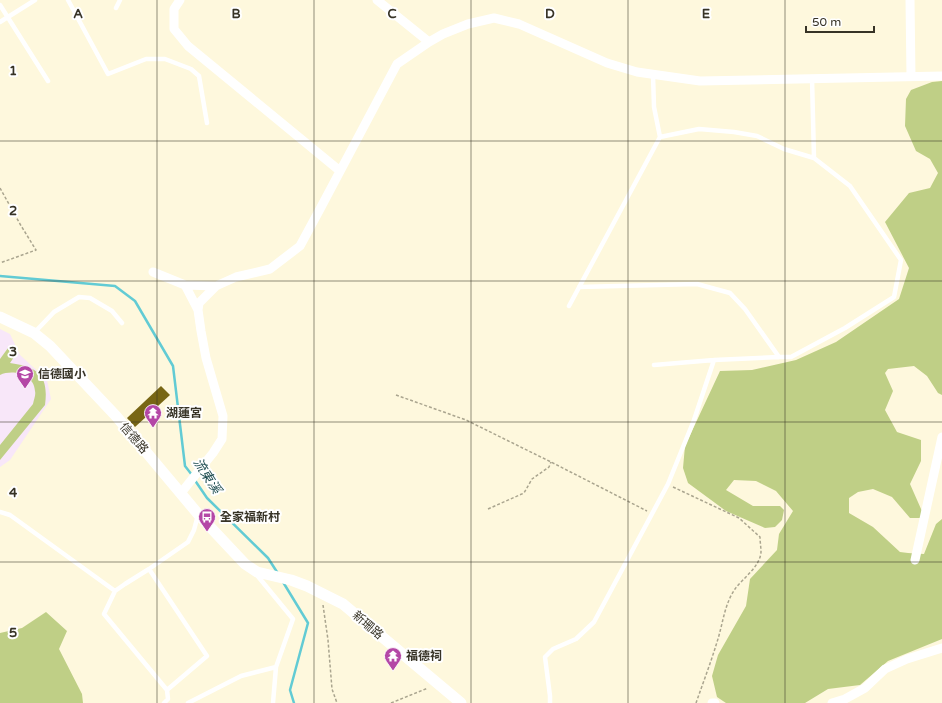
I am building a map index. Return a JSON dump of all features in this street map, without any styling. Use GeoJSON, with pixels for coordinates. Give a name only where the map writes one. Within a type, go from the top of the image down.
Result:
{"type":"FeatureCollection","features":[{"type":"Feature","properties":{"kind":"street"},"geometry":{"type":"LineString","coordinates":[[180,0],[174,9],[174,29],[188,46],[340,171]]}},
{"type":"Feature","properties":{"kind":"street"},"geometry":{"type":"LineString","coordinates":[[377,0],[429,42]]}},
{"type":"Feature","properties":{"kind":"street"},"geometry":{"type":"LineString","coordinates":[[910,0],[911,76]]}},
{"type":"Feature","properties":{"kind":"street"},"geometry":{"type":"LineString","coordinates":[[184,490],[213,453],[222,438],[223,416],[206,358],[198,310],[199,304],[216,286],[236,277],[270,269],[300,246],[397,64],[443,34],[468,24],[494,18],[519,24],[607,63],[637,72],[700,81],[942,76]]}},
{"type":"Feature","properties":{"kind":"street"},"geometry":{"type":"LineString","coordinates":[[153,272],[185,284],[216,286]]}},
{"type":"Feature","properties":{"kind":"street"},"geometry":{"type":"LineString","coordinates":[[185,284],[198,310]]}},
{"type":"Feature","properties":{"kind":"street","name":"信德路"},"geometry":{"type":"LineString","coordinates":[[0,317],[34,333],[50,346],[184,490],[198,514],[245,564],[254,570]]}},
{"type":"Feature","properties":{"kind":"street"},"geometry":{"type":"LineString","coordinates":[[915,560],[942,437]]}},
{"type":"Feature","properties":{"kind":"street","name":"新珊路"},"geometry":{"type":"LineString","coordinates":[[254,570],[307,586],[343,604],[460,703]]}},
{"type":"Feature","properties":{"kind":"street"},"geometry":{"type":"LineString","coordinates":[[832,703],[845,699],[865,688],[885,669],[907,659],[942,648]]}},
{"type":"Feature","properties":{"kind":"lane"},"geometry":{"type":"LineString","coordinates":[[0,22],[35,0]]}},
{"type":"Feature","properties":{"kind":"lane"},"geometry":{"type":"LineString","coordinates":[[68,0],[108,74],[146,59],[165,59],[191,69],[199,76],[207,123]]}},
{"type":"Feature","properties":{"kind":"lane"},"geometry":{"type":"LineString","coordinates":[[116,8],[120,0]]}},
{"type":"Feature","properties":{"kind":"lane"},"geometry":{"type":"LineString","coordinates":[[0,5],[48,81]]}},
{"type":"Feature","properties":{"kind":"lane"},"geometry":{"type":"LineString","coordinates":[[569,306],[660,137],[654,107],[654,75]]}},
{"type":"Feature","properties":{"kind":"lane"},"geometry":{"type":"LineString","coordinates":[[812,78],[814,158]]}},
{"type":"Feature","properties":{"kind":"lane"},"geometry":{"type":"LineString","coordinates":[[654,365],[714,360],[791,357],[844,328],[894,297],[901,260],[850,186],[814,158],[784,149],[757,136],[734,132],[699,129],[660,137]]}},
{"type":"Feature","properties":{"kind":"lane"},"geometry":{"type":"LineString","coordinates":[[579,287],[697,284],[730,293],[745,310],[779,357]]}},
{"type":"Feature","properties":{"kind":"lane"},"geometry":{"type":"LineString","coordinates":[[34,333],[54,312],[79,297],[90,298],[112,311],[122,323]]}},
{"type":"Feature","properties":{"kind":"lane"},"geometry":{"type":"LineString","coordinates":[[550,703],[545,657],[553,649],[576,640],[594,622],[668,484],[694,420],[714,360]]}},
{"type":"Feature","properties":{"kind":"lane"},"geometry":{"type":"LineString","coordinates":[[0,512],[10,515],[115,591]]}},
{"type":"Feature","properties":{"kind":"lane"},"geometry":{"type":"LineString","coordinates":[[164,703],[168,698],[167,690],[104,614],[115,591],[188,542],[194,530],[198,514]]}},
{"type":"Feature","properties":{"kind":"lane"},"geometry":{"type":"LineString","coordinates":[[149,569],[207,656],[167,690]]}},
{"type":"Feature","properties":{"kind":"lane"},"geometry":{"type":"LineString","coordinates":[[254,570],[294,619],[276,667],[273,703]]}},
{"type":"Feature","properties":{"kind":"lane"},"geometry":{"type":"LineString","coordinates":[[188,703],[241,676],[276,667]]}},
{"type":"Feature","properties":{"kind":"path"},"geometry":{"type":"LineString","coordinates":[[0,188],[36,250],[0,263]]}},
{"type":"Feature","properties":{"kind":"path"},"geometry":{"type":"LineString","coordinates":[[396,395],[466,420],[652,514]]}},
{"type":"Feature","properties":{"kind":"path"},"geometry":{"type":"LineString","coordinates":[[488,509],[524,493],[532,479],[549,467],[551,462]]}},
{"type":"Feature","properties":{"kind":"path"},"geometry":{"type":"LineString","coordinates":[[668,484],[739,518],[760,537],[761,553],[758,561],[734,590],[725,608],[718,641],[696,703]]}},
{"type":"Feature","properties":{"kind":"path"},"geometry":{"type":"LineString","coordinates":[[321,593],[328,640],[332,689],[337,703]]}},
{"type":"Feature","properties":{"kind":"path"},"geometry":{"type":"LineString","coordinates":[[391,703],[438,683]]}},
{"type":"Feature","properties":{"kind":"shaded area","name":"信德國小"},"geometry":{"type":"Polygon","coordinates":[[[0,329],[10,334],[20,355],[47,380],[51,399],[10,460],[0,467],[0,329]]]}},
{"type":"Feature","properties":{"kind":"green space"},"geometry":{"type":"Polygon","coordinates":[[[942,81],[942,395],[938,393],[927,376],[914,366],[888,369],[885,373],[893,391],[885,410],[897,432],[921,440],[921,461],[910,484],[925,518],[910,518],[892,497],[873,489],[858,492],[849,498],[849,513],[873,527],[900,552],[908,553],[924,554],[936,524],[942,519],[942,639],[888,661],[860,685],[828,689],[805,703],[726,703],[717,697],[712,676],[718,655],[746,606],[750,579],[777,550],[779,534],[793,511],[776,491],[756,481],[734,480],[726,490],[753,506],[780,506],[784,510],[782,520],[775,527],[765,528],[726,511],[688,483],[683,468],[685,446],[720,371],[752,370],[796,360],[836,342],[899,299],[909,268],[885,222],[909,193],[930,188],[938,173],[930,159],[916,151],[905,126],[906,99],[911,90],[932,82],[942,81]]]}},
{"type":"Feature","properties":{"kind":"green space"},"geometry":{"type":"Polygon","coordinates":[[[8,348],[16,354],[10,363],[28,367],[40,374],[45,386],[46,395],[45,405],[0,460],[0,445],[33,404],[35,394],[34,385],[31,380],[22,374],[5,373],[0,375],[0,359],[8,348]]]}},
{"type":"Feature","properties":{"kind":"green space"},"geometry":{"type":"Polygon","coordinates":[[[46,612],[67,631],[59,649],[82,694],[83,703],[0,703],[0,633],[22,628],[46,612]]]}},
{"type":"Feature","properties":{"kind":"building"},"geometry":{"type":"Polygon","coordinates":[[[161,386],[170,395],[135,427],[127,418],[161,386]]]}},
{"type":"Feature","properties":{"kind":"waterway","name":"流東溪"},"geometry":{"type":"LineString","coordinates":[[0,276],[115,286],[135,301],[173,366],[185,466],[192,475]]}},
{"type":"Feature","properties":{"kind":"waterway","name":"流東溪"},"geometry":{"type":"LineString","coordinates":[[194,479],[207,498],[268,558],[277,572]]}},
{"type":"Feature","properties":{"kind":"waterway","name":"流東溪"},"geometry":{"type":"LineString","coordinates":[[283,582],[308,623],[290,690],[294,703]]}},
{"type":"Feature","properties":{"kind":"place","name":"信德國小"},"geometry":{"type":"Point","coordinates":[25,389]}},
{"type":"Feature","properties":{"kind":"place","name":"湖蓮宮"},"geometry":{"type":"Point","coordinates":[153,428]}},
{"type":"Feature","properties":{"kind":"place","name":"全家福新村"},"geometry":{"type":"Point","coordinates":[207,532]}},
{"type":"Feature","properties":{"kind":"place","name":"福德祠"},"geometry":{"type":"Point","coordinates":[393,671]}}]}
